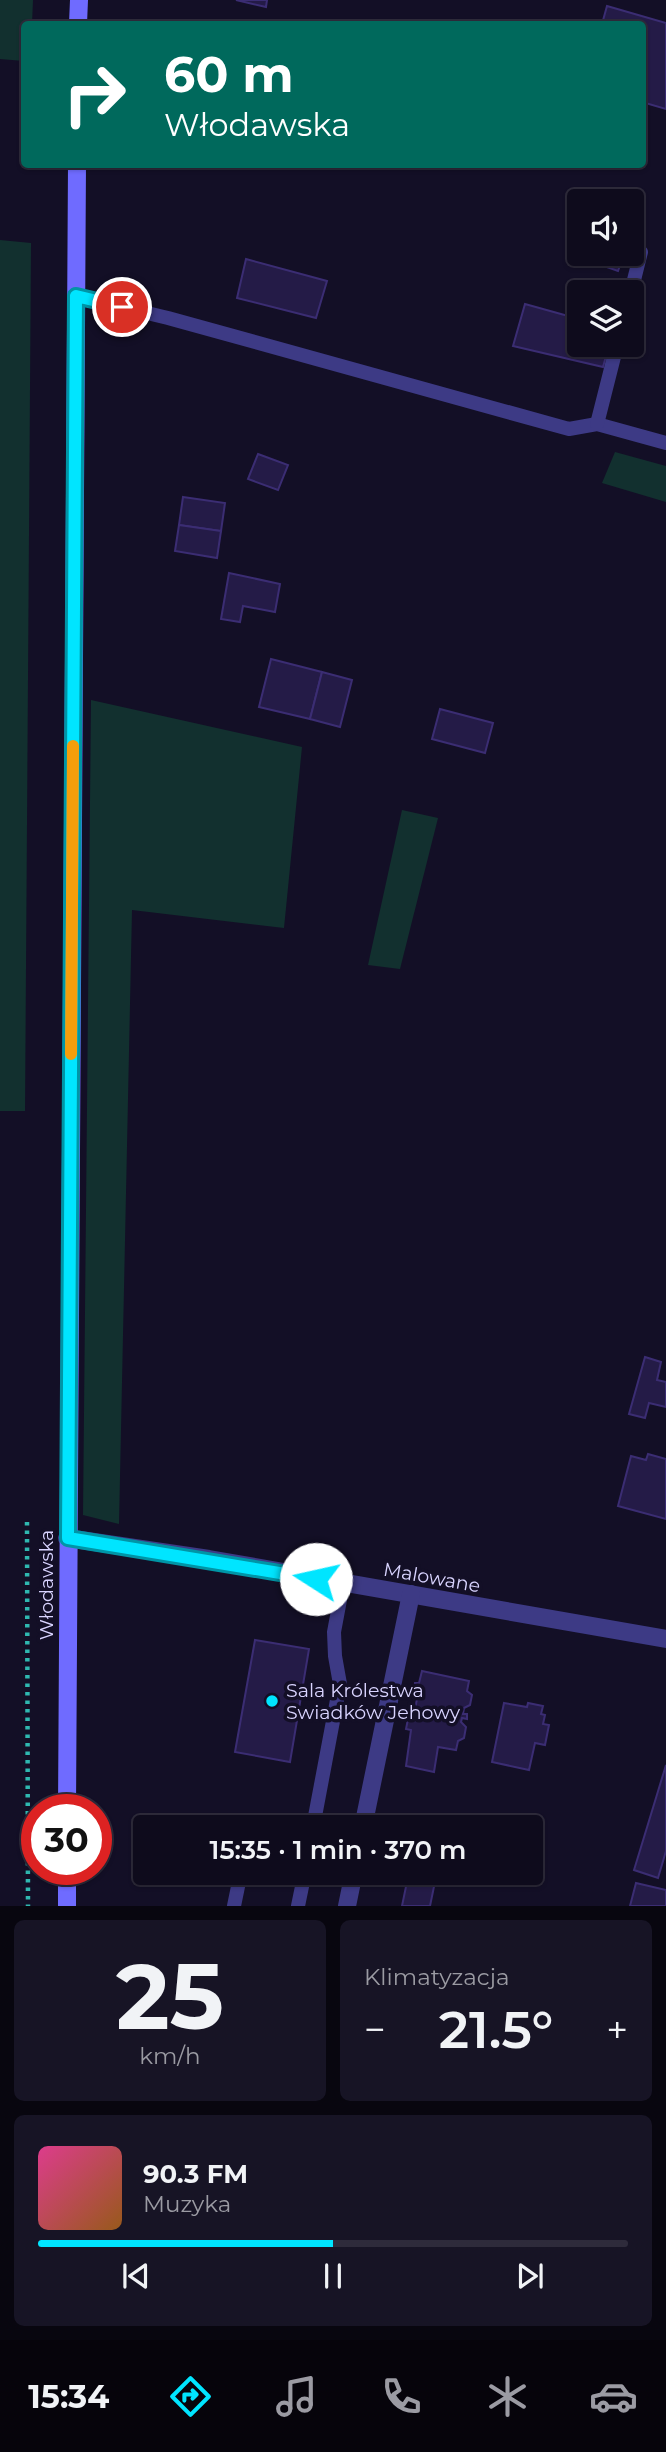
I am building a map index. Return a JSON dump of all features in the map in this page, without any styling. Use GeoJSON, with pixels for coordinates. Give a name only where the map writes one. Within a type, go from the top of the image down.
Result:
{"type":"FeatureCollection","features":[{"type":"Feature","properties":{"kind":"main road"},"geometry":{"type":"LineString","coordinates":[[79,0],[79,21]]}},
{"type":"Feature","properties":{"kind":"main road","name":"Włodawska"},"geometry":{"type":"LineString","coordinates":[[67,1794],[77,168]]}},
{"type":"Feature","properties":{"kind":"main road"},"geometry":{"type":"LineString","coordinates":[[67,1885],[67,1906]]}},
{"type":"Feature","properties":{"kind":"street","name":"Malowane"},"geometry":{"type":"LineString","coordinates":[[68,1538],[209,1559],[666,1639]]}},
{"type":"Feature","properties":{"kind":"street"},"geometry":{"type":"LineString","coordinates":[[365,1815],[411,1594]]}},
{"type":"Feature","properties":{"kind":"street"},"geometry":{"type":"LineString","coordinates":[[347,1906],[351,1885]]}},
{"type":"Feature","properties":{"kind":"lane"},"geometry":{"type":"LineString","coordinates":[[76,296],[168,318],[569,429],[597,425],[666,443]]}},
{"type":"Feature","properties":{"kind":"lane"},"geometry":{"type":"LineString","coordinates":[[597,425],[614,357]]}},
{"type":"Feature","properties":{"kind":"lane"},"geometry":{"type":"LineString","coordinates":[[315,1815],[340,1684],[334,1632],[343,1584]]}},
{"type":"Feature","properties":{"kind":"lane"},"geometry":{"type":"LineString","coordinates":[[234,1906],[239,1885]]}},
{"type":"Feature","properties":{"kind":"lane"},"geometry":{"type":"LineString","coordinates":[[298,1906],[302,1885]]}},
{"type":"Feature","properties":{"kind":"path"},"geometry":{"type":"LineString","coordinates":[[27,1522],[28,1906]]}},
{"type":"Feature","properties":{"kind":"green space"},"geometry":{"type":"Polygon","coordinates":[[[0,0],[33,0],[32,21],[21,21],[21,61],[0,59],[0,0]]]}},
{"type":"Feature","properties":{"kind":"green space"},"geometry":{"type":"Polygon","coordinates":[[[0,240],[31,243],[25,1111],[0,1111],[0,240]]]}},
{"type":"Feature","properties":{"kind":"green space"},"geometry":{"type":"Polygon","coordinates":[[[615,452],[666,466],[666,502],[602,483],[615,452]]]}},
{"type":"Feature","properties":{"kind":"green space"},"geometry":{"type":"Polygon","coordinates":[[[91,700],[302,747],[284,928],[132,910],[119,1524],[83,1515],[91,700]]]}},
{"type":"Feature","properties":{"kind":"green space"},"geometry":{"type":"Polygon","coordinates":[[[402,810],[438,818],[400,969],[368,965],[402,810]]]}},
{"type":"Feature","properties":{"kind":"building"},"geometry":{"type":"Polygon","coordinates":[[[236,0],[267,0],[266,7],[236,0]]]}},
{"type":"Feature","properties":{"kind":"building"},"geometry":{"type":"Polygon","coordinates":[[[607,6],[666,23],[666,109],[646,103],[646,21],[603,21],[607,6]]]}},
{"type":"Feature","properties":{"kind":"building"},"geometry":{"type":"Polygon","coordinates":[[[246,259],[327,281],[316,318],[237,298],[246,259]]]}},
{"type":"Feature","properties":{"kind":"building"},"geometry":{"type":"Polygon","coordinates":[[[604,266],[620,266],[618,271],[604,266]]]}},
{"type":"Feature","properties":{"kind":"building"},"geometry":{"type":"Polygon","coordinates":[[[525,304],[567,316],[567,357],[606,357],[603,367],[513,346],[525,304]]]}},
{"type":"Feature","properties":{"kind":"building"},"geometry":{"type":"Polygon","coordinates":[[[258,454],[288,465],[278,490],[248,479],[258,454]]]}},
{"type":"Feature","properties":{"kind":"building"},"geometry":{"type":"Polygon","coordinates":[[[183,497],[225,503],[221,531],[179,525],[183,497]]]}},
{"type":"Feature","properties":{"kind":"building"},"geometry":{"type":"Polygon","coordinates":[[[179,525],[221,531],[217,558],[175,551],[179,525]]]}},
{"type":"Feature","properties":{"kind":"building"},"geometry":{"type":"Polygon","coordinates":[[[229,573],[280,584],[275,612],[243,606],[240,622],[221,619],[229,573]]]}},
{"type":"Feature","properties":{"kind":"building"},"geometry":{"type":"Polygon","coordinates":[[[271,659],[322,672],[310,719],[259,707],[271,659]]]}},
{"type":"Feature","properties":{"kind":"building"},"geometry":{"type":"Polygon","coordinates":[[[322,672],[352,680],[340,727],[310,719],[322,672]]]}},
{"type":"Feature","properties":{"kind":"building"},"geometry":{"type":"Polygon","coordinates":[[[440,709],[493,723],[485,753],[432,739],[440,709]]]}},
{"type":"Feature","properties":{"kind":"building"},"geometry":{"type":"Polygon","coordinates":[[[645,1357],[661,1362],[657,1380],[666,1382],[666,1407],[649,1403],[645,1418],[629,1414],[645,1357]]]}},
{"type":"Feature","properties":{"kind":"building"},"geometry":{"type":"Polygon","coordinates":[[[648,1454],[666,1459],[666,1519],[618,1506],[631,1456],[646,1460],[648,1454]]]}},
{"type":"Feature","properties":{"kind":"building","name":"Sala Królestwa Swiadków Jehowy"},"geometry":{"type":"Polygon","coordinates":[[[255,1640],[309,1649],[290,1762],[235,1752],[255,1640]]]}},
{"type":"Feature","properties":{"kind":"building"},"geometry":{"type":"Polygon","coordinates":[[[422,1671],[469,1681],[467,1691],[472,1695],[470,1705],[464,1708],[463,1714],[467,1714],[467,1719],[462,1718],[461,1722],[466,1727],[464,1738],[458,1741],[456,1750],[438,1747],[434,1772],[406,1766],[411,1730],[406,1729],[409,1714],[414,1714],[417,1699],[413,1698],[415,1683],[419,1683],[422,1671]]]}},
{"type":"Feature","properties":{"kind":"building"},"geometry":{"type":"Polygon","coordinates":[[[504,1703],[527,1707],[528,1703],[543,1706],[543,1724],[549,1725],[545,1745],[535,1743],[529,1770],[492,1762],[504,1703]]]}},
{"type":"Feature","properties":{"kind":"building"},"geometry":{"type":"Polygon","coordinates":[[[666,1765],[666,1851],[658,1878],[634,1870],[666,1765]]]}},
{"type":"Feature","properties":{"kind":"building"},"geometry":{"type":"Polygon","coordinates":[[[636,1883],[666,1890],[666,1906],[630,1906],[636,1883]]]}},
{"type":"Feature","properties":{"kind":"building"},"geometry":{"type":"Polygon","coordinates":[[[406,1885],[434,1885],[430,1906],[402,1906],[406,1885]]]}},
{"type":"Feature","properties":{"kind":"slow traffic"},"geometry":{"type":"LineString","coordinates":[[71,1054],[73,746]]}},
{"type":"Feature","properties":{"kind":"place","name":"Sala Królestwa Swiadków Jehowy"},"geometry":{"type":"Point","coordinates":[272,1701]}},
{"type":"Feature","properties":{"kind":"route"},"geometry":{"type":"LineString","coordinates":[[122,307],[76,296],[68,1538],[209,1559],[316,1579]]}}]}
